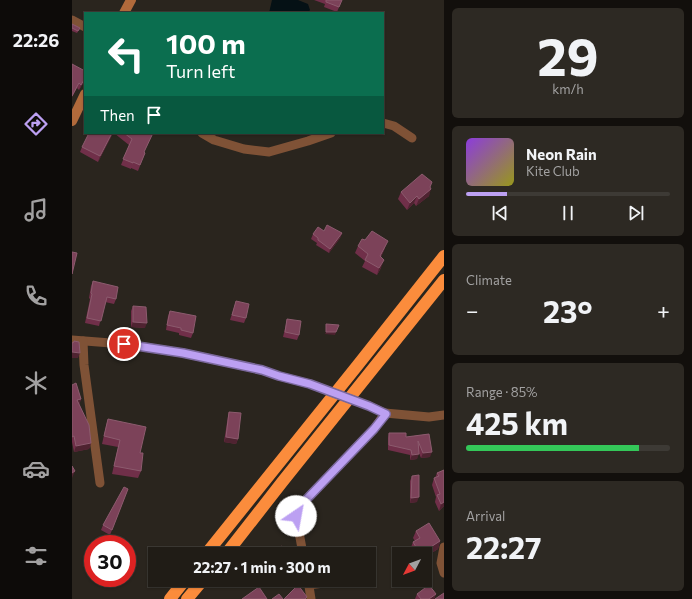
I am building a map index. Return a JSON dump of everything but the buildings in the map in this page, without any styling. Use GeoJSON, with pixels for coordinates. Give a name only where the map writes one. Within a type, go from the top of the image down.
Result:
{"type":"FeatureCollection","features":[{"type":"Feature","properties":{"kind":"highway"},"geometry":{"type":"LineString","coordinates":[[212,547],[444,256]]}},
{"type":"Feature","properties":{"kind":"highway"},"geometry":{"type":"LineString","coordinates":[[231,547],[283,480],[444,280]]}},
{"type":"Feature","properties":{"kind":"highway"},"geometry":{"type":"LineString","coordinates":[[170,599],[179,587]]}},
{"type":"Feature","properties":{"kind":"highway"},"geometry":{"type":"LineString","coordinates":[[187,599],[197,587]]}},
{"type":"Feature","properties":{"kind":"main road"},"geometry":{"type":"LineString","coordinates":[[125,12],[131,0]]}},
{"type":"Feature","properties":{"kind":"main road"},"geometry":{"type":"LineString","coordinates":[[72,121],[84,96]]}},
{"type":"Feature","properties":{"kind":"street"},"geometry":{"type":"LineString","coordinates":[[72,20],[84,26]]}},
{"type":"Feature","properties":{"kind":"street"},"geometry":{"type":"LineString","coordinates":[[384,123],[394,126],[412,138]]}},
{"type":"Feature","properties":{"kind":"street"},"geometry":{"type":"LineString","coordinates":[[204,134],[214,140],[244,149],[269,152],[328,134]]}},
{"type":"Feature","properties":{"kind":"street"},"geometry":{"type":"LineString","coordinates":[[72,340],[124,344],[183,353],[262,370],[310,384],[386,414],[429,417],[444,415]]}},
{"type":"Feature","properties":{"kind":"street"},"geometry":{"type":"LineString","coordinates":[[83,341],[84,372],[100,483]]}},
{"type":"Feature","properties":{"kind":"street"},"geometry":{"type":"LineString","coordinates":[[302,547],[296,516],[297,511],[374,429],[386,414]]}},
{"type":"Feature","properties":{"kind":"street"},"geometry":{"type":"LineString","coordinates":[[444,547],[441,564],[444,573]]}},
{"type":"Feature","properties":{"kind":"street"},"geometry":{"type":"LineString","coordinates":[[309,587],[311,599]]}},
{"type":"Feature","properties":{"kind":"shaded area"},"geometry":{"type":"Polygon","coordinates":[[[272,0],[298,0],[308,4],[310,10],[309,12],[269,12],[272,0]]]}},
{"type":"Feature","properties":{"kind":"route"},"geometry":{"type":"LineString","coordinates":[[124,344],[183,353],[262,370],[310,384],[386,414],[374,429],[302,504],[297,511],[296,516]]}}]}
